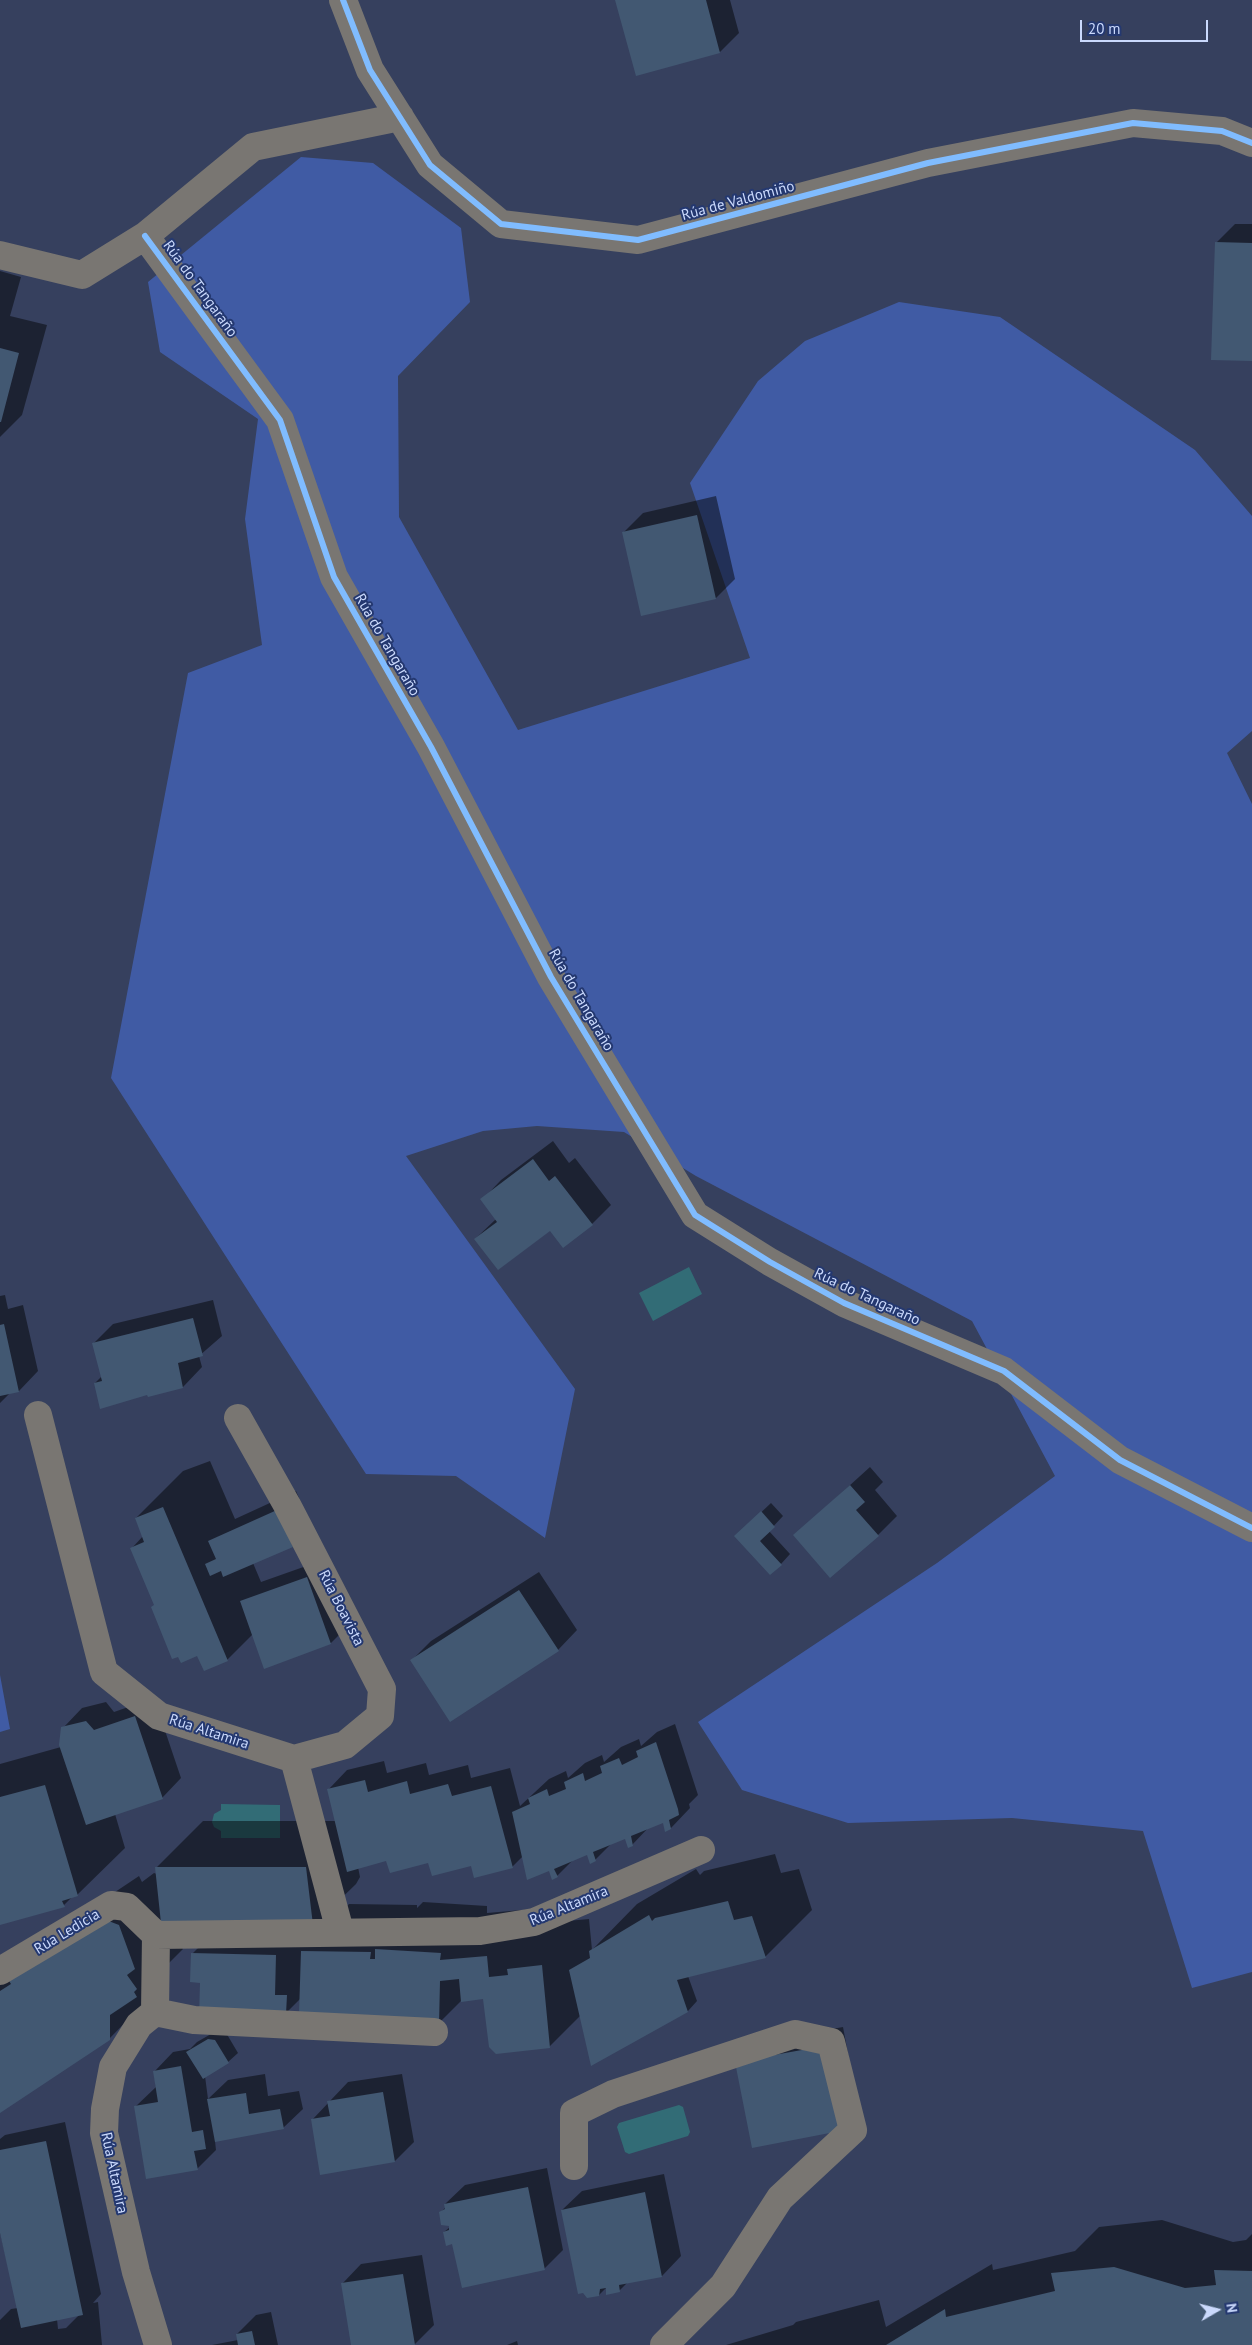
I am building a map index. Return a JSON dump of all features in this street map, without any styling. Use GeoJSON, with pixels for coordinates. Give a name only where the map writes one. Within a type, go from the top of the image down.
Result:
{"type":"FeatureCollection","features":[{"type":"Feature","properties":{"kind":"street","name":"Rúa de Valdomiño"},"geometry":{"type":"LineString","coordinates":[[343,0],[370,70],[430,165],[501,224],[638,240],[928,163],[1133,123],[1222,132],[1252,143]]}},
{"type":"Feature","properties":{"kind":"street"},"geometry":{"type":"LineString","coordinates":[[0,254],[82,275],[145,236],[253,147],[400,117]]}},
{"type":"Feature","properties":{"kind":"street","name":"Rúa do Tangaraño"},"geometry":{"type":"LineString","coordinates":[[145,236],[280,420],[334,577],[431,747],[551,977],[695,1215],[770,1262],[844,1303],[1004,1371],[1120,1460],[1252,1528]]}},
{"type":"Feature","properties":{"kind":"street","name":"Rúa Altamira"},"geometry":{"type":"LineString","coordinates":[[38,1415],[104,1672],[159,1716],[294,1759]]}},
{"type":"Feature","properties":{"kind":"street","name":"Rúa Boavista"},"geometry":{"type":"LineString","coordinates":[[238,1418],[287,1505],[382,1689],[380,1716],[345,1745],[294,1759]]}},
{"type":"Feature","properties":{"kind":"street"},"geometry":{"type":"LineString","coordinates":[[294,1759],[340,1931]]}},
{"type":"Feature","properties":{"kind":"street","name":"Rúa Altamira"},"geometry":{"type":"LineString","coordinates":[[156,1935],[310,1934],[340,1931],[480,1931],[534,1922],[701,1850]]}},
{"type":"Feature","properties":{"kind":"street","name":"Rúa Ledicia"},"geometry":{"type":"LineString","coordinates":[[0,1971],[111,1905],[127,1907],[156,1935]]}},
{"type":"Feature","properties":{"kind":"street"},"geometry":{"type":"LineString","coordinates":[[156,1935],[155,2012],[194,2020],[434,2032]]}},
{"type":"Feature","properties":{"kind":"street","name":"Rúa Altamira"},"geometry":{"type":"LineString","coordinates":[[155,2012],[139,2025],[114,2067],[105,2109],[104,2133],[136,2272],[158,2345]]}},
{"type":"Feature","properties":{"kind":"street"},"geometry":{"type":"LineString","coordinates":[[574,2166],[574,2113],[613,2094],[795,2034],[831,2042],[852,2130],[780,2198],[723,2286],[664,2345]]}},
{"type":"Feature","properties":{"kind":"shaded area"},"geometry":{"type":"Polygon","coordinates":[[[301,157],[373,163],[461,228],[470,302],[398,376],[399,517],[518,730],[750,658],[690,483],[758,381],[805,341],[899,302],[1000,317],[1195,450],[1252,516],[1252,731],[1227,753],[1252,804],[1252,1972],[1192,1988],[1143,1831],[1012,1818],[848,1823],[742,1790],[698,1722],[937,1563],[1055,1476],[972,1321],[696,1176],[624,1132],[537,1126],[483,1131],[406,1156],[575,1389],[545,1538],[456,1476],[366,1474],[111,1078],[188,673],[262,645],[245,519],[258,419],[160,352],[148,282],[301,157]]]}},
{"type":"Feature","properties":{"kind":"shaded area"},"geometry":{"type":"Polygon","coordinates":[[[689,1267],[702,1294],[653,1321],[639,1293],[689,1267]]]}},
{"type":"Feature","properties":{"kind":"shaded area"},"geometry":{"type":"Polygon","coordinates":[[[0,1675],[10,1729],[0,1732],[0,1675]]]}},
{"type":"Feature","properties":{"kind":"shaded area"},"geometry":{"type":"Polygon","coordinates":[[[221,1804],[280,1805],[280,1838],[221,1838],[221,1831],[214,1827],[212,1822],[214,1814],[221,1810],[221,1804]]]}},
{"type":"Feature","properties":{"kind":"shaded area"},"geometry":{"type":"Polygon","coordinates":[[[679,2105],[683,2107],[690,2132],[688,2136],[629,2154],[625,2152],[617,2127],[619,2123],[679,2105]]]}},
{"type":"Feature","properties":{"kind":"building"},"geometry":{"type":"Polygon","coordinates":[[[615,0],[706,0],[720,53],[636,76],[615,0]]]}},
{"type":"Feature","properties":{"kind":"building"},"geometry":{"type":"Polygon","coordinates":[[[1215,242],[1252,243],[1252,361],[1211,360],[1215,242]]]}},
{"type":"Feature","properties":{"kind":"building"},"geometry":{"type":"Polygon","coordinates":[[[0,348],[19,353],[1,422],[0,422],[0,348]]]}},
{"type":"Feature","properties":{"kind":"building"},"geometry":{"type":"Polygon","coordinates":[[[697,515],[716,599],[641,616],[622,532],[697,515]]]}},
{"type":"Feature","properties":{"kind":"building"},"geometry":{"type":"Polygon","coordinates":[[[533,1159],[549,1181],[555,1176],[593,1225],[563,1248],[550,1231],[498,1270],[474,1239],[497,1222],[480,1199],[533,1159]]]}},
{"type":"Feature","properties":{"kind":"building"},"geometry":{"type":"Polygon","coordinates":[[[193,1318],[203,1356],[178,1363],[183,1388],[148,1397],[147,1395],[100,1409],[94,1383],[102,1381],[92,1343],[193,1318]]]}},
{"type":"Feature","properties":{"kind":"building"},"geometry":{"type":"Polygon","coordinates":[[[4,1324],[19,1392],[0,1396],[0,1325],[4,1324]]]}},
{"type":"Feature","properties":{"kind":"building"},"geometry":{"type":"Polygon","coordinates":[[[850,1485],[865,1502],[856,1510],[879,1536],[830,1578],[793,1535],[850,1485]]]}},
{"type":"Feature","properties":{"kind":"building"},"geometry":{"type":"Polygon","coordinates":[[[163,1507],[228,1661],[204,1671],[197,1656],[181,1663],[178,1657],[172,1659],[151,1607],[154,1605],[130,1548],[144,1542],[135,1518],[163,1507]]]}},
{"type":"Feature","properties":{"kind":"building"},"geometry":{"type":"Polygon","coordinates":[[[277,1510],[293,1547],[223,1577],[221,1571],[210,1576],[205,1564],[216,1559],[208,1541],[277,1510]]]}},
{"type":"Feature","properties":{"kind":"building"},"geometry":{"type":"Polygon","coordinates":[[[761,1511],[775,1527],[760,1541],[782,1565],[770,1575],[734,1536],[761,1511]]]}},
{"type":"Feature","properties":{"kind":"building"},"geometry":{"type":"Polygon","coordinates":[[[307,1577],[331,1644],[264,1669],[240,1601],[307,1577]]]}},
{"type":"Feature","properties":{"kind":"building"},"geometry":{"type":"Polygon","coordinates":[[[519,1590],[559,1651],[450,1722],[410,1660],[519,1590]]]}},
{"type":"Feature","properties":{"kind":"building"},"geometry":{"type":"Polygon","coordinates":[[[135,1716],[163,1799],[86,1825],[59,1745],[61,1727],[86,1721],[94,1730],[135,1716]]]}},
{"type":"Feature","properties":{"kind":"building"},"geometry":{"type":"Polygon","coordinates":[[[656,1742],[678,1809],[679,1815],[669,1820],[671,1829],[665,1832],[663,1823],[631,1836],[633,1846],[628,1848],[625,1839],[593,1852],[596,1861],[590,1864],[587,1855],[554,1869],[558,1877],[552,1880],[549,1871],[527,1880],[512,1812],[530,1804],[528,1798],[547,1789],[549,1796],[566,1789],[564,1782],[583,1773],[585,1781],[602,1773],[600,1766],[619,1758],[622,1765],[638,1757],[636,1751],[656,1742]]]}},
{"type":"Feature","properties":{"kind":"building"},"geometry":{"type":"Polygon","coordinates":[[[365,1780],[368,1792],[407,1781],[410,1794],[448,1784],[452,1796],[491,1786],[513,1868],[474,1878],[471,1866],[432,1876],[428,1863],[390,1873],[386,1861],[347,1872],[327,1789],[365,1780]]]}},
{"type":"Feature","properties":{"kind":"building"},"geometry":{"type":"Polygon","coordinates":[[[45,1785],[78,1896],[62,1901],[65,1907],[0,1925],[0,1797],[45,1785]]]}},
{"type":"Feature","properties":{"kind":"building"},"geometry":{"type":"Polygon","coordinates":[[[155,1867],[306,1867],[313,1925],[161,1923],[155,1867]]]}},
{"type":"Feature","properties":{"kind":"building"},"geometry":{"type":"Polygon","coordinates":[[[728,1901],[734,1920],[752,1916],[766,1958],[677,1980],[688,2012],[591,2066],[569,1970],[590,1958],[589,1951],[649,1915],[652,1921],[655,1918],[728,1901]]]}},
{"type":"Feature","properties":{"kind":"building"},"geometry":{"type":"Polygon","coordinates":[[[106,1920],[119,1925],[135,1969],[127,1975],[137,1989],[134,1992],[137,1997],[110,2015],[110,2040],[0,2113],[0,1991],[11,1984],[8,1979],[106,1920]]]}},
{"type":"Feature","properties":{"kind":"building"},"geometry":{"type":"Polygon","coordinates":[[[375,1949],[441,1953],[440,1960],[487,1956],[489,1977],[508,1975],[507,1969],[542,1965],[550,2048],[496,2054],[489,2047],[483,1999],[461,2002],[459,1979],[440,1981],[439,2025],[299,2014],[301,1951],[371,1952],[370,1959],[375,1959],[375,1949]]]}},
{"type":"Feature","properties":{"kind":"building"},"geometry":{"type":"Polygon","coordinates":[[[191,1953],[276,1955],[275,1995],[287,1995],[286,2014],[199,2018],[200,1983],[190,1982],[191,1953]]]}},
{"type":"Feature","properties":{"kind":"building"},"geometry":{"type":"Polygon","coordinates":[[[208,2039],[215,2040],[229,2063],[203,2079],[186,2052],[208,2039]]]}},
{"type":"Feature","properties":{"kind":"building"},"geometry":{"type":"Polygon","coordinates":[[[824,2046],[840,2131],[752,2148],[735,2062],[824,2046]]]}},
{"type":"Feature","properties":{"kind":"building"},"geometry":{"type":"Polygon","coordinates":[[[181,2066],[192,2132],[203,2130],[206,2149],[194,2151],[198,2170],[146,2179],[134,2106],[158,2102],[153,2071],[181,2066]]]}},
{"type":"Feature","properties":{"kind":"building"},"geometry":{"type":"Polygon","coordinates":[[[383,2092],[395,2162],[320,2175],[311,2119],[330,2116],[327,2101],[383,2092]]]}},
{"type":"Feature","properties":{"kind":"building"},"geometry":{"type":"Polygon","coordinates":[[[246,2093],[249,2114],[280,2109],[284,2129],[215,2142],[207,2099],[246,2093]]]}},
{"type":"Feature","properties":{"kind":"building"},"geometry":{"type":"Polygon","coordinates":[[[46,2141],[83,2315],[21,2328],[0,2233],[0,2150],[46,2141]]]}},
{"type":"Feature","properties":{"kind":"building"},"geometry":{"type":"Polygon","coordinates":[[[528,2187],[545,2270],[462,2288],[452,2244],[446,2246],[443,2232],[449,2230],[449,2226],[441,2225],[439,2212],[445,2209],[444,2204],[528,2187]]]}},
{"type":"Feature","properties":{"kind":"building"},"geometry":{"type":"Polygon","coordinates":[[[645,2192],[662,2277],[619,2285],[620,2292],[606,2295],[606,2288],[600,2289],[599,2296],[587,2298],[583,2293],[578,2294],[561,2210],[645,2192]]]}},
{"type":"Feature","properties":{"kind":"building"},"geometry":{"type":"Polygon","coordinates":[[[1114,2267],[1185,2288],[1216,2285],[1214,2270],[1252,2271],[1252,2345],[886,2345],[945,2309],[946,2317],[1055,2291],[1051,2273],[1114,2267]]]}},
{"type":"Feature","properties":{"kind":"building"},"geometry":{"type":"Polygon","coordinates":[[[403,2274],[415,2345],[351,2345],[341,2283],[403,2274]]]}},
{"type":"Feature","properties":{"kind":"building"},"geometry":{"type":"Polygon","coordinates":[[[252,2331],[255,2345],[238,2345],[236,2334],[252,2331]]]}},
{"type":"Feature","properties":{"kind":"cycle path"},"geometry":{"type":"LineString","coordinates":[[343,0],[370,70],[430,165],[501,224],[638,240],[928,163],[1133,123],[1222,131],[1252,143]]}},
{"type":"Feature","properties":{"kind":"cycle path"},"geometry":{"type":"LineString","coordinates":[[145,236],[280,420],[334,577],[431,747],[551,977],[695,1215],[770,1262],[844,1303],[1004,1371],[1120,1460],[1252,1528]]}}]}
